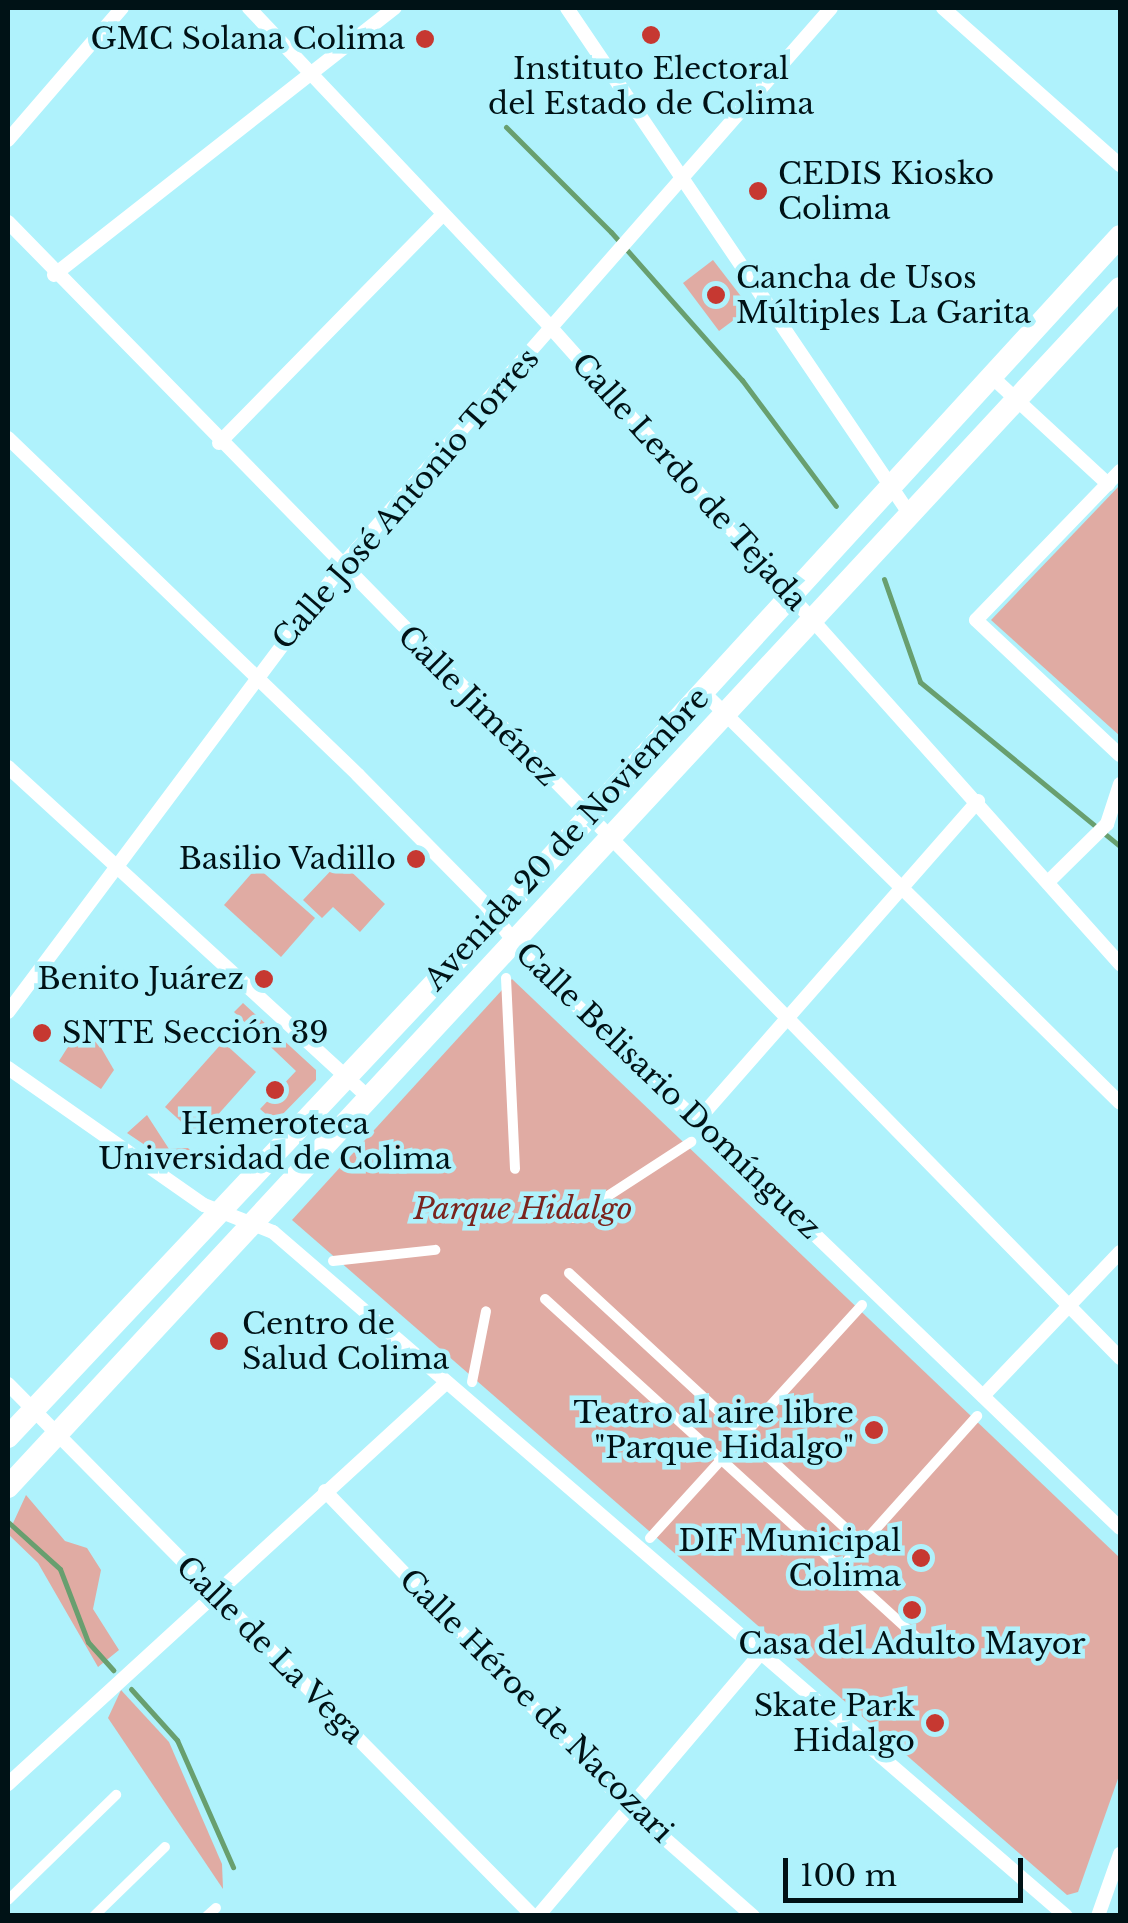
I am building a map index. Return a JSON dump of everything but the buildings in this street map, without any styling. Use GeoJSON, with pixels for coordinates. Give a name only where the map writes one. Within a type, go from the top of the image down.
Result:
{"type":"FeatureCollection","features":[{"type":"Feature","properties":{"kind":"main road","name":"Avenida 20 de Noviembre"},"geometry":{"type":"LineString","coordinates":[[8,1437],[217,1210],[496,918],[1120,236]]}},
{"type":"Feature","properties":{"kind":"main road","name":"Avenida 20 de Noviembre"},"geometry":{"type":"LineString","coordinates":[[8,1487],[1120,288]]}},
{"type":"Feature","properties":{"kind":"street"},"geometry":{"type":"LineString","coordinates":[[8,140],[122,8]]}},
{"type":"Feature","properties":{"kind":"street","name":"Calle Lerdo de Tejada"},"geometry":{"type":"LineString","coordinates":[[250,8],[553,330],[1120,964]]}},
{"type":"Feature","properties":{"kind":"street"},"geometry":{"type":"LineString","coordinates":[[54,274],[395,8]]}},
{"type":"Feature","properties":{"kind":"street"},"geometry":{"type":"LineString","coordinates":[[567,8],[911,516]]}},
{"type":"Feature","properties":{"kind":"street","name":"Calle José Antonio Torres"},"geometry":{"type":"LineString","coordinates":[[8,1012],[254,678],[341,568],[832,8]]}},
{"type":"Feature","properties":{"kind":"street"},"geometry":{"type":"LineString","coordinates":[[944,8],[1120,166]]}},
{"type":"Feature","properties":{"kind":"street"},"geometry":{"type":"LineString","coordinates":[[219,443],[442,215]]}},
{"type":"Feature","properties":{"kind":"street","name":"Calle Jiménez"},"geometry":{"type":"LineString","coordinates":[[8,222],[341,568],[1120,1358]]}},
{"type":"Feature","properties":{"kind":"street"},"geometry":{"type":"LineString","coordinates":[[992,377],[1108,484]]}},
{"type":"Feature","properties":{"kind":"street","name":"Calle Belisario Domínguez"},"geometry":{"type":"LineString","coordinates":[[8,438],[496,918],[515,943],[1120,1528]]}},
{"type":"Feature","properties":{"kind":"street"},"geometry":{"type":"LineString","coordinates":[[1120,471],[976,620],[1120,755]]}},
{"type":"Feature","properties":{"kind":"street"},"geometry":{"type":"LineString","coordinates":[[703,692],[1120,1103]]}},
{"type":"Feature","properties":{"kind":"street"},"geometry":{"type":"LineString","coordinates":[[8,767],[370,1099]]}},
{"type":"Feature","properties":{"kind":"street"},"geometry":{"type":"LineString","coordinates":[[1048,882],[1102,830],[1120,784]]}},
{"type":"Feature","properties":{"kind":"street"},"geometry":{"type":"LineString","coordinates":[[697,1121],[978,801]]}},
{"type":"Feature","properties":{"kind":"street"},"geometry":{"type":"LineString","coordinates":[[506,978],[515,1168]]}},
{"type":"Feature","properties":{"kind":"street"},"geometry":{"type":"LineString","coordinates":[[8,1068],[217,1210],[274,1232],[1066,1916]]}},
{"type":"Feature","properties":{"kind":"street"},"geometry":{"type":"LineString","coordinates":[[574,1218],[691,1142]]}},
{"type":"Feature","properties":{"kind":"street"},"geometry":{"type":"LineString","coordinates":[[333,1261],[435,1250]]}},
{"type":"Feature","properties":{"kind":"street"},"geometry":{"type":"LineString","coordinates":[[983,1396],[1120,1252]]}},
{"type":"Feature","properties":{"kind":"street"},"geometry":{"type":"LineString","coordinates":[[569,1273],[863,1544]]}},
{"type":"Feature","properties":{"kind":"street"},"geometry":{"type":"LineString","coordinates":[[545,1299],[926,1646]]}},
{"type":"Feature","properties":{"kind":"street"},"geometry":{"type":"LineString","coordinates":[[650,1538],[862,1305]]}},
{"type":"Feature","properties":{"kind":"street"},"geometry":{"type":"LineString","coordinates":[[472,1382],[486,1311]]}},
{"type":"Feature","properties":{"kind":"street"},"geometry":{"type":"LineString","coordinates":[[8,1784],[213,1592],[447,1382]]}},
{"type":"Feature","properties":{"kind":"street","name":"Calle de La Vega"},"geometry":{"type":"LineString","coordinates":[[8,1384],[536,1916]]}},
{"type":"Feature","properties":{"kind":"street"},"geometry":{"type":"LineString","coordinates":[[839,1570],[978,1416]]}},
{"type":"Feature","properties":{"kind":"street","name":"Calle Héroe de Nacozari"},"geometry":{"type":"LineString","coordinates":[[324,1491],[630,1808],[753,1916]]}},
{"type":"Feature","properties":{"kind":"street"},"geometry":{"type":"LineString","coordinates":[[536,1916],[761,1653]]}},
{"type":"Feature","properties":{"kind":"street"},"geometry":{"type":"LineString","coordinates":[[8,1900],[116,1795]]}},
{"type":"Feature","properties":{"kind":"street"},"geometry":{"type":"LineString","coordinates":[[94,1916],[166,1846]]}},
{"type":"Feature","properties":{"kind":"street"},"geometry":{"type":"LineString","coordinates":[[1098,1916],[1120,1854]]}},
{"type":"Feature","properties":{"kind":"green space","name":"Cancha de Usos Múltiples La Garita"},"geometry":{"type":"Polygon","coordinates":[[[713,260],[750,308],[719,331],[683,283],[713,260]]]}},
{"type":"Feature","properties":{"kind":"green space"},"geometry":{"type":"Polygon","coordinates":[[[1120,485],[1120,736],[991,620],[1120,485]]]}},
{"type":"Feature","properties":{"kind":"green space"},"geometry":{"type":"Polygon","coordinates":[[[340,861],[385,904],[360,932],[333,907],[322,918],[303,900],[340,861]]]}},
{"type":"Feature","properties":{"kind":"green space"},"geometry":{"type":"Polygon","coordinates":[[[257,867],[315,918],[281,957],[224,905],[257,867]]]}},
{"type":"Feature","properties":{"kind":"green space","name":"Parque Hidalgo"},"geometry":{"type":"Polygon","coordinates":[[[512,979],[1120,1558],[1120,1773],[1078,1892],[1067,1895],[292,1220],[512,979]]]}},
{"type":"Feature","properties":{"kind":"green space"},"geometry":{"type":"Polygon","coordinates":[[[243,1003],[316,1070],[316,1080],[275,1122],[260,1109],[296,1071],[234,1012],[243,1003]]]}},
{"type":"Feature","properties":{"kind":"green space"},"geometry":{"type":"Polygon","coordinates":[[[85,1020],[114,1070],[101,1089],[59,1061],[85,1020]]]}},
{"type":"Feature","properties":{"kind":"green space"},"geometry":{"type":"Polygon","coordinates":[[[223,1042],[256,1072],[198,1137],[165,1107],[223,1042]]]}},
{"type":"Feature","properties":{"kind":"green space"},"geometry":{"type":"Polygon","coordinates":[[[147,1115],[169,1149],[188,1148],[195,1155],[182,1170],[127,1133],[147,1115]]]}},
{"type":"Feature","properties":{"kind":"green space"},"geometry":{"type":"Polygon","coordinates":[[[26,1495],[65,1541],[87,1548],[101,1570],[93,1609],[119,1650],[98,1667],[38,1563],[8,1534],[26,1495]]]}},
{"type":"Feature","properties":{"kind":"green space"},"geometry":{"type":"Polygon","coordinates":[[[121,1690],[169,1742],[222,1864],[223,1889],[108,1718],[121,1690]]]}},
{"type":"Feature","properties":{"kind":"waterway"},"geometry":{"type":"LineString","coordinates":[[506,127],[611,232],[742,380],[836,506]]}},
{"type":"Feature","properties":{"kind":"waterway"},"geometry":{"type":"LineString","coordinates":[[884,579],[920,682],[1120,846]]}},
{"type":"Feature","properties":{"kind":"waterway"},"geometry":{"type":"LineString","coordinates":[[8,1522],[60,1569],[88,1642],[113,1670]]}},
{"type":"Feature","properties":{"kind":"waterway"},"geometry":{"type":"LineString","coordinates":[[131,1689],[177,1740],[233,1867]]}},
{"type":"Feature","properties":{"kind":"place","name":"Instituto Electoral del Estado de Colima"},"geometry":{"type":"Point","coordinates":[651,35]}},
{"type":"Feature","properties":{"kind":"place","name":"GMC Solana Colima"},"geometry":{"type":"Point","coordinates":[425,39]}},
{"type":"Feature","properties":{"kind":"place","name":"CEDIS Kiosko Colima"},"geometry":{"type":"Point","coordinates":[758,191]}},
{"type":"Feature","properties":{"kind":"place","name":"Cancha de Usos Múltiples La Garita"},"geometry":{"type":"Point","coordinates":[716,295]}},
{"type":"Feature","properties":{"kind":"place","name":"Basilio Vadillo"},"geometry":{"type":"Point","coordinates":[416,859]}},
{"type":"Feature","properties":{"kind":"place","name":"Benito Juárez"},"geometry":{"type":"Point","coordinates":[264,979]}},
{"type":"Feature","properties":{"kind":"place","name":"SNTE Sección 39"},"geometry":{"type":"Point","coordinates":[42,1033]}},
{"type":"Feature","properties":{"kind":"place","name":"Hemeroteca Universidad de Colima"},"geometry":{"type":"Point","coordinates":[275,1090]}},
{"type":"Feature","properties":{"kind":"place","name":"Centro de Salud Colima"},"geometry":{"type":"Point","coordinates":[219,1341]}},
{"type":"Feature","properties":{"kind":"place","name":"Teatro al aire libre \"Parque Hidalgo\""},"geometry":{"type":"Point","coordinates":[874,1430]}},
{"type":"Feature","properties":{"kind":"place","name":"DIF Municipal Colima"},"geometry":{"type":"Point","coordinates":[921,1558]}},
{"type":"Feature","properties":{"kind":"place","name":"Casa del Adulto Mayor"},"geometry":{"type":"Point","coordinates":[912,1610]}},
{"type":"Feature","properties":{"kind":"place","name":"Skate Park Hidalgo"},"geometry":{"type":"Point","coordinates":[935,1723]}}]}
